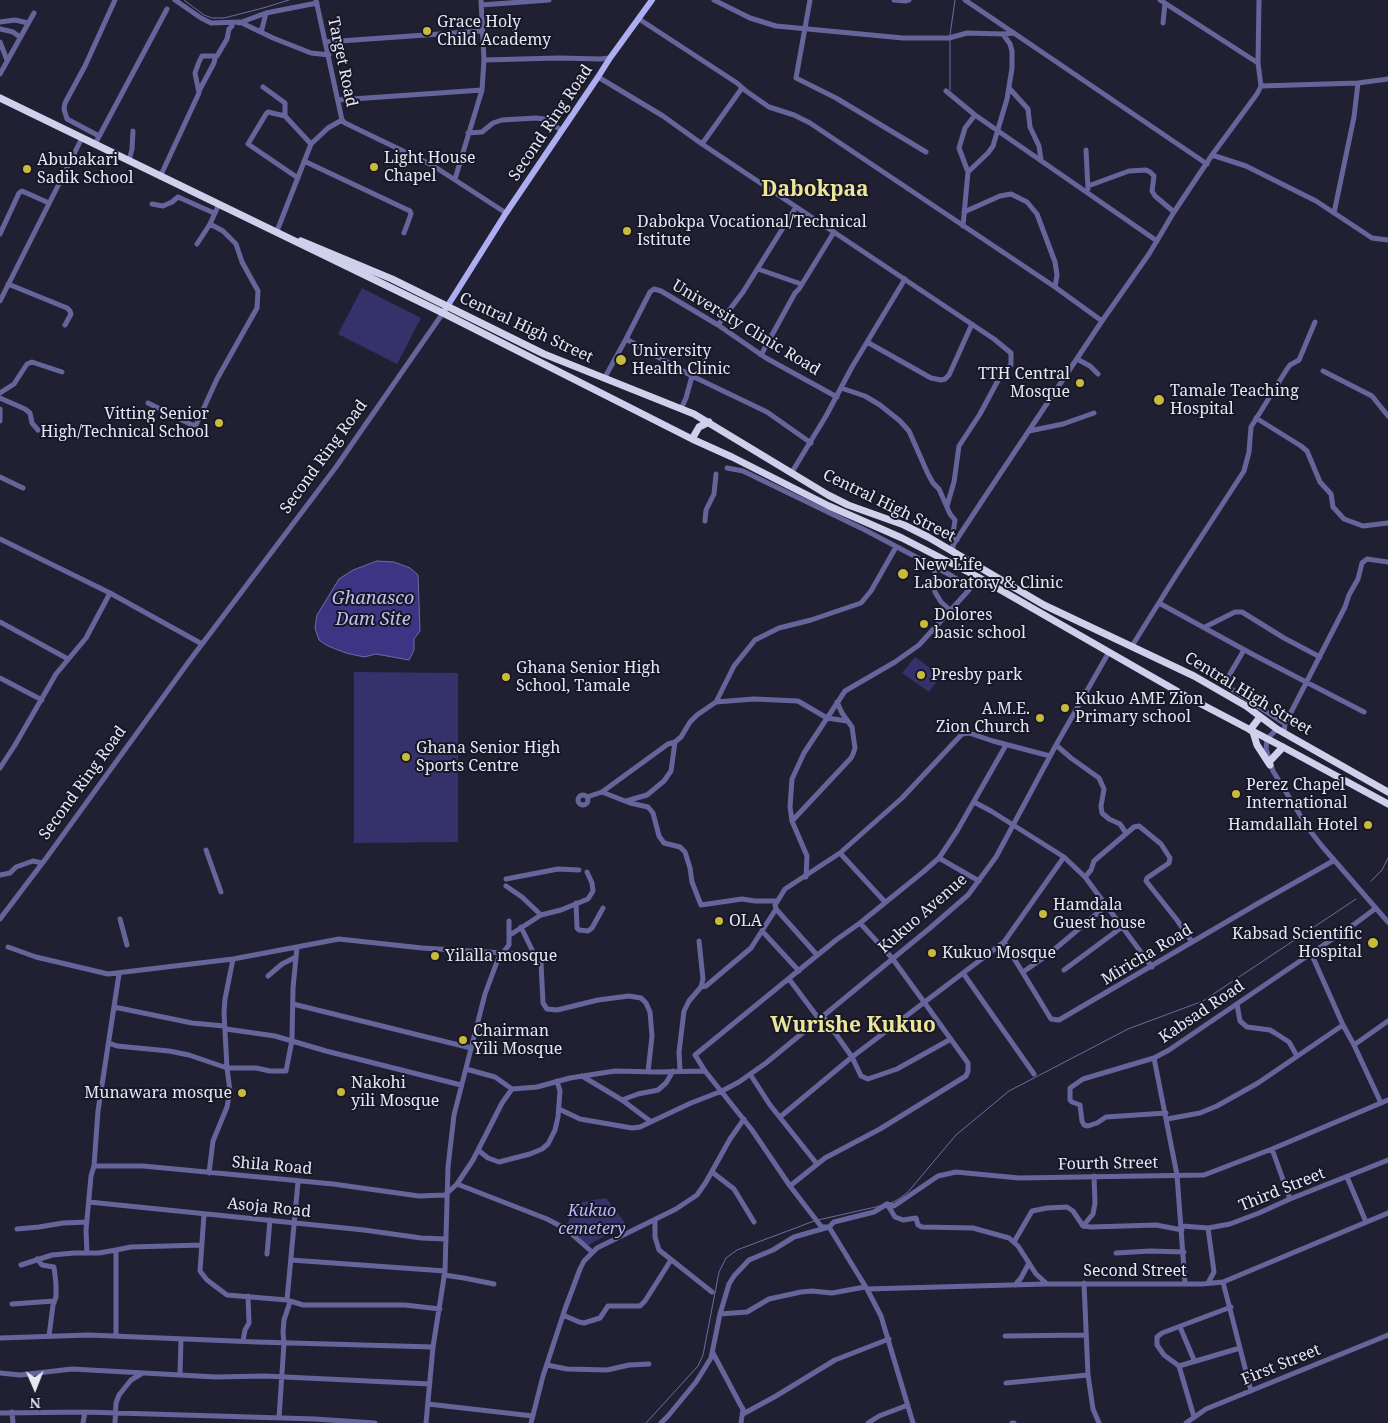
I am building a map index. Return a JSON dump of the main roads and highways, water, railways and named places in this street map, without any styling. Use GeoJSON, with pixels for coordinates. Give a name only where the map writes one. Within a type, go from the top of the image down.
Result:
{"type":"FeatureCollection","features":[{"type":"Feature","properties":{"kind":"highway"},"geometry":{"type":"LineString","coordinates":[[0,98],[160,177],[290,238],[310,244],[360,265],[445,309]]}},
{"type":"Feature","properties":{"kind":"highway","name":"Central High Street"},"geometry":{"type":"LineString","coordinates":[[445,309],[544,354],[681,408],[709,422],[828,495],[848,505],[899,522],[1044,605],[1194,676],[1246,706],[1260,718],[1284,733],[1388,792]]}},
{"type":"Feature","properties":{"kind":"highway","name":"Central High Street"},"geometry":{"type":"LineString","coordinates":[[445,309],[692,439],[978,577],[1182,694],[1388,804]]}},
{"type":"Feature","properties":{"kind":"highway"},"geometry":{"type":"LineString","coordinates":[[692,439],[698,428],[709,422]]}},
{"type":"Feature","properties":{"kind":"highway"},"geometry":{"type":"LineString","coordinates":[[888,532],[899,522]]}},
{"type":"Feature","properties":{"kind":"highway"},"geometry":{"type":"LineString","coordinates":[[1260,718],[1251,731],[1257,745],[1270,764],[1283,747]]}},
{"type":"Feature","properties":{"kind":"main road","name":"Second Ring Road"},"geometry":{"type":"LineString","coordinates":[[445,309],[561,130],[650,1]]}},
{"type":"Feature","properties":{"kind":"water","name":"Ghanasco Dam Site"},"geometry":{"type":"Polygon","coordinates":[[[377,561],[394,562],[410,568],[418,575],[420,631],[414,639],[414,650],[409,660],[376,654],[364,657],[346,653],[328,646],[319,640],[315,628],[317,615],[339,579],[353,570],[377,561]]]}},
{"type":"Feature","properties":{"kind":"waterway"},"geometry":{"type":"LineString","coordinates":[[184,0],[204,15],[212,18],[224,18],[289,0]]}},
{"type":"Feature","properties":{"kind":"waterway"},"geometry":{"type":"LineString","coordinates":[[950,35],[955,0]]}},
{"type":"Feature","properties":{"kind":"waterway"},"geometry":{"type":"LineString","coordinates":[[950,39],[950,90]]}},
{"type":"Feature","properties":{"kind":"waterway"},"geometry":{"type":"LineString","coordinates":[[1371,881],[1382,870],[1388,858]]}},
{"type":"Feature","properties":{"kind":"waterway"},"geometry":{"type":"LineString","coordinates":[[891,1203],[908,1192],[956,1135],[1009,1091],[1128,1029],[1203,1001],[1356,899]]}},
{"type":"Feature","properties":{"kind":"waterway"},"geometry":{"type":"LineString","coordinates":[[818,1220],[880,1206]]}},
{"type":"Feature","properties":{"kind":"waterway"},"geometry":{"type":"LineString","coordinates":[[646,1423],[698,1366],[703,1355],[719,1272],[726,1258],[737,1250],[814,1221]]}},
{"type":"Feature","properties":{"kind":"place","name":"Grace Holy Child Academy"},"geometry":{"type":"Point","coordinates":[427,31]}},
{"type":"Feature","properties":{"kind":"place","name":"Light House Chapel"},"geometry":{"type":"Point","coordinates":[374,167]}},
{"type":"Feature","properties":{"kind":"place","name":"Abubakari Sadik School"},"geometry":{"type":"Point","coordinates":[27,169]}},
{"type":"Feature","properties":{"kind":"place","name":"Dabokpa Vocational/Technical Istitute"},"geometry":{"type":"Point","coordinates":[627,231]}},
{"type":"Feature","properties":{"kind":"place","name":"University Health Clinic"},"geometry":{"type":"Point","coordinates":[621,360]}},
{"type":"Feature","properties":{"kind":"place","name":"TTH Central Mosque"},"geometry":{"type":"Point","coordinates":[1080,383]}},
{"type":"Feature","properties":{"kind":"place","name":"Tamale Teaching Hospital"},"geometry":{"type":"Point","coordinates":[1159,400]}},
{"type":"Feature","properties":{"kind":"place","name":"Vitting Senior High/Technical School"},"geometry":{"type":"Point","coordinates":[219,423]}},
{"type":"Feature","properties":{"kind":"place","name":"New Life Laboratory & Clinic"},"geometry":{"type":"Point","coordinates":[903,574]}},
{"type":"Feature","properties":{"kind":"place","name":"Dolores basic school"},"geometry":{"type":"Point","coordinates":[924,624]}},
{"type":"Feature","properties":{"kind":"place","name":"Presby park"},"geometry":{"type":"Point","coordinates":[921,675]}},
{"type":"Feature","properties":{"kind":"place","name":"Ghana Senior High School, Tamale"},"geometry":{"type":"Point","coordinates":[506,677]}},
{"type":"Feature","properties":{"kind":"place","name":"Kukuo AME Zion Primary school"},"geometry":{"type":"Point","coordinates":[1065,708]}},
{"type":"Feature","properties":{"kind":"place","name":"A.M.E. Zion Church"},"geometry":{"type":"Point","coordinates":[1040,718]}},
{"type":"Feature","properties":{"kind":"place","name":"Ghana Senior High Sports Centre"},"geometry":{"type":"Point","coordinates":[406,757]}},
{"type":"Feature","properties":{"kind":"place","name":"Perez Chapel International"},"geometry":{"type":"Point","coordinates":[1236,794]}},
{"type":"Feature","properties":{"kind":"place","name":"Hamdallah Hotel"},"geometry":{"type":"Point","coordinates":[1368,825]}},
{"type":"Feature","properties":{"kind":"place","name":"Hamdala Guest house"},"geometry":{"type":"Point","coordinates":[1043,914]}},
{"type":"Feature","properties":{"kind":"place","name":"OLA"},"geometry":{"type":"Point","coordinates":[719,921]}},
{"type":"Feature","properties":{"kind":"place","name":"Kabsad Scientific Hospital"},"geometry":{"type":"Point","coordinates":[1373,943]}},
{"type":"Feature","properties":{"kind":"place","name":"Kukuo Mosque"},"geometry":{"type":"Point","coordinates":[932,953]}},
{"type":"Feature","properties":{"kind":"place","name":"Yilalla mosque"},"geometry":{"type":"Point","coordinates":[435,956]}},
{"type":"Feature","properties":{"kind":"place","name":"Chairman Yili Mosque"},"geometry":{"type":"Point","coordinates":[463,1040]}},
{"type":"Feature","properties":{"kind":"place","name":"Nakohi yili Mosque"},"geometry":{"type":"Point","coordinates":[341,1092]}},
{"type":"Feature","properties":{"kind":"place","name":"Munawara mosque"},"geometry":{"type":"Point","coordinates":[242,1093]}},
{"type":"Feature","properties":{"kind":"district","name":"Dabokpaa"},"geometry":{"type":"Point","coordinates":[815,190]}},
{"type":"Feature","properties":{"kind":"district","name":"Wurishe Kukuo"},"geometry":{"type":"Point","coordinates":[853,1026]}},
{"type":"Feature","properties":{"kind":"park label","name":"Kukuo cemetery"},"geometry":{"type":"Point","coordinates":[592,1220]}}]}
